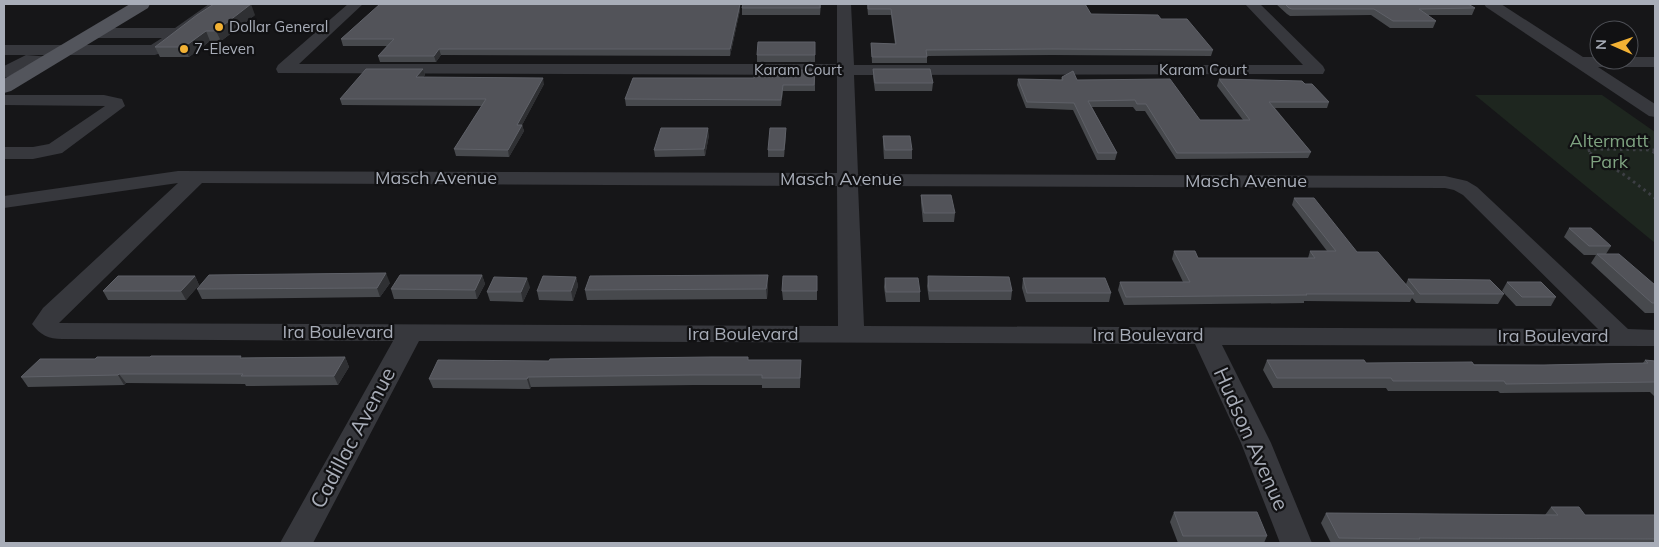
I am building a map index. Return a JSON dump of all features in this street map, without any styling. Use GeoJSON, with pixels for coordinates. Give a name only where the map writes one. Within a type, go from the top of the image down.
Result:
{"type":"FeatureCollection","features":[{"type":"Feature","properties":{"kind":"main road"},"geometry":{"type":"LineString","coordinates":[[4,86],[142,4]]}},
{"type":"Feature","properties":{"kind":"street","name":"Karam Court"},"geometry":{"type":"LineString","coordinates":[[356,4],[284,69],[1317,70],[1252,4]]}},
{"type":"Feature","properties":{"kind":"street"},"geometry":{"type":"LineString","coordinates":[[844,4],[851,334]]}},
{"type":"Feature","properties":{"kind":"street"},"geometry":{"type":"LineString","coordinates":[[1491,4],[1655,112]]}},
{"type":"Feature","properties":{"kind":"street"},"geometry":{"type":"LineString","coordinates":[[186,9],[215,6]]}},
{"type":"Feature","properties":{"kind":"street"},"geometry":{"type":"LineString","coordinates":[[4,50],[155,50],[215,6]]}},
{"type":"Feature","properties":{"kind":"street"},"geometry":{"type":"LineString","coordinates":[[150,33],[172,19]]}},
{"type":"Feature","properties":{"kind":"street"},"geometry":{"type":"LineString","coordinates":[[95,32],[179,33]]}},
{"type":"Feature","properties":{"kind":"street"},"geometry":{"type":"LineString","coordinates":[[1580,62],[1655,62]]}},
{"type":"Feature","properties":{"kind":"street"},"geometry":{"type":"LineString","coordinates":[[4,86],[116,103],[116,106],[55,149],[33,153],[4,153]]}},
{"type":"Feature","properties":{"kind":"street","name":"Masch Avenue"},"geometry":{"type":"LineString","coordinates":[[4,202],[163,178],[197,177],[1428,181],[1454,183],[1470,191],[1620,336]]}},
{"type":"Feature","properties":{"kind":"street","name":"Ira Boulevard"},"geometry":{"type":"LineString","coordinates":[[197,177],[52,314],[47,319],[46,327],[50,330],[68,331],[1620,336],[1655,338]]}},
{"type":"Feature","properties":{"kind":"street","name":"Cadillac Avenue"},"geometry":{"type":"LineString","coordinates":[[296,543],[411,332]]}},
{"type":"Feature","properties":{"kind":"street","name":"Hudson Avenue"},"geometry":{"type":"LineString","coordinates":[[1204,335],[1256,443],[1296,543]]}},
{"type":"Feature","properties":{"kind":"path"},"geometry":{"type":"LineString","coordinates":[[1631,137],[1650,150]]}},
{"type":"Feature","properties":{"kind":"path"},"geometry":{"type":"LineString","coordinates":[[1655,151],[1595,149],[1586,151],[1626,176],[1655,198]]}},
{"type":"Feature","properties":{"kind":"green space","name":"Altermatt Park"},"geometry":{"type":"Polygon","coordinates":[[[1475,95],[1602,95],[1655,132],[1655,243],[1475,95]]]}},
{"type":"Feature","properties":{"kind":"building"},"geometry":{"type":"Polygon","coordinates":[[[214,4],[251,4],[216,31],[206,31],[184,47],[155,47],[197,15],[214,4]]]}},
{"type":"Feature","properties":{"kind":"building"},"geometry":{"type":"Polygon","coordinates":[[[380,4],[740,4],[730,49],[439,49],[434,56],[378,56],[394,39],[341,39],[380,4]]]}},
{"type":"Feature","properties":{"kind":"building"},"geometry":{"type":"Polygon","coordinates":[[[743,4],[820,4],[820,8],[742,8],[743,4]]]}},
{"type":"Feature","properties":{"kind":"building"},"geometry":{"type":"Polygon","coordinates":[[[868,4],[1085,4],[1091,14],[1158,15],[1161,19],[1187,19],[1213,50],[926,50],[927,57],[872,57],[871,43],[896,44],[891,9],[868,9],[868,4]]]}},
{"type":"Feature","properties":{"kind":"building"},"geometry":{"type":"Polygon","coordinates":[[[1285,4],[1468,4],[1475,8],[1419,9],[1436,21],[1393,21],[1374,9],[1292,9],[1285,4]]]}},
{"type":"Feature","properties":{"kind":"building"},"geometry":{"type":"Polygon","coordinates":[[[758,42],[815,42],[815,55],[757,55],[758,42]]]}},
{"type":"Feature","properties":{"kind":"building"},"geometry":{"type":"Polygon","coordinates":[[[366,69],[423,69],[416,77],[543,78],[517,125],[522,125],[508,150],[454,149],[486,99],[340,99],[366,69]]]}},
{"type":"Feature","properties":{"kind":"building"},"geometry":{"type":"Polygon","coordinates":[[[873,69],[930,69],[933,83],[875,83],[873,69]]]}},
{"type":"Feature","properties":{"kind":"building"},"geometry":{"type":"Polygon","coordinates":[[[755,70],[815,70],[814,85],[783,85],[781,100],[625,99],[633,78],[754,78],[755,70]]]}},
{"type":"Feature","properties":{"kind":"building"},"geometry":{"type":"Polygon","coordinates":[[[1073,71],[1077,80],[1170,79],[1200,120],[1250,120],[1219,79],[1302,81],[1305,84],[1312,84],[1329,102],[1269,102],[1311,152],[1177,153],[1146,104],[1137,104],[1135,100],[1088,101],[1117,153],[1098,153],[1074,103],[1027,102],[1018,79],[1063,80],[1062,77],[1073,71]]]}},
{"type":"Feature","properties":{"kind":"building"},"geometry":{"type":"Polygon","coordinates":[[[661,128],[708,128],[704,149],[654,150],[661,128]]]}},
{"type":"Feature","properties":{"kind":"building"},"geometry":{"type":"Polygon","coordinates":[[[770,128],[786,128],[784,150],[768,150],[770,128]]]}},
{"type":"Feature","properties":{"kind":"building"},"geometry":{"type":"Polygon","coordinates":[[[883,136],[910,136],[912,150],[885,150],[883,136]]]}},
{"type":"Feature","properties":{"kind":"building"},"geometry":{"type":"Polygon","coordinates":[[[921,195],[951,195],[955,213],[924,213],[921,195]]]}},
{"type":"Feature","properties":{"kind":"building"},"geometry":{"type":"Polygon","coordinates":[[[1294,198],[1314,198],[1357,252],[1378,252],[1414,294],[1126,297],[1120,282],[1190,282],[1174,251],[1195,251],[1198,258],[1315,258],[1310,251],[1336,251],[1294,198]]]}},
{"type":"Feature","properties":{"kind":"building"},"geometry":{"type":"Polygon","coordinates":[[[1569,228],[1591,228],[1611,246],[1589,246],[1569,228]]]}},
{"type":"Feature","properties":{"kind":"building"},"geometry":{"type":"Polygon","coordinates":[[[1597,254],[1619,254],[1655,285],[1655,303],[1652,303],[1597,254]]]}},
{"type":"Feature","properties":{"kind":"building"},"geometry":{"type":"Polygon","coordinates":[[[386,273],[377,288],[197,289],[209,275],[386,273]]]}},
{"type":"Feature","properties":{"kind":"building"},"geometry":{"type":"Polygon","coordinates":[[[400,275],[482,275],[475,290],[391,289],[400,275]]]}},
{"type":"Feature","properties":{"kind":"building"},"geometry":{"type":"Polygon","coordinates":[[[768,275],[766,289],[585,290],[590,276],[768,275]]]}},
{"type":"Feature","properties":{"kind":"building"},"geometry":{"type":"Polygon","coordinates":[[[118,276],[195,276],[181,291],[103,291],[118,276]]]}},
{"type":"Feature","properties":{"kind":"building"},"geometry":{"type":"Polygon","coordinates":[[[543,276],[576,277],[571,291],[537,291],[543,276]]]}},
{"type":"Feature","properties":{"kind":"building"},"geometry":{"type":"Polygon","coordinates":[[[783,276],[817,276],[817,291],[782,291],[783,276]]]}},
{"type":"Feature","properties":{"kind":"building"},"geometry":{"type":"Polygon","coordinates":[[[928,276],[1009,277],[1012,291],[929,291],[928,276]]]}},
{"type":"Feature","properties":{"kind":"building"},"geometry":{"type":"Polygon","coordinates":[[[494,277],[527,278],[521,292],[487,292],[494,277]]]}},
{"type":"Feature","properties":{"kind":"building"},"geometry":{"type":"Polygon","coordinates":[[[885,278],[918,278],[920,292],[886,292],[885,278]]]}},
{"type":"Feature","properties":{"kind":"building"},"geometry":{"type":"Polygon","coordinates":[[[1023,278],[1105,278],[1111,293],[1027,293],[1023,278]]]}},
{"type":"Feature","properties":{"kind":"building"},"geometry":{"type":"Polygon","coordinates":[[[1408,279],[1490,280],[1504,294],[1420,294],[1408,279]]]}},
{"type":"Feature","properties":{"kind":"building"},"geometry":{"type":"Polygon","coordinates":[[[1507,282],[1541,282],[1556,297],[1522,297],[1507,282]]]}},
{"type":"Feature","properties":{"kind":"building"},"geometry":{"type":"Polygon","coordinates":[[[241,356],[240,358],[345,357],[334,376],[119,374],[21,377],[40,359],[241,356]]]}},
{"type":"Feature","properties":{"kind":"building"},"geometry":{"type":"Polygon","coordinates":[[[748,357],[748,360],[801,360],[800,378],[762,378],[762,375],[692,375],[429,379],[438,360],[549,361],[550,359],[748,357]]]}},
{"type":"Feature","properties":{"kind":"building"},"geometry":{"type":"Polygon","coordinates":[[[1267,360],[1364,360],[1366,363],[1472,362],[1474,365],[1544,365],[1648,363],[1645,360],[1655,361],[1655,382],[1506,384],[1504,381],[1393,381],[1391,378],[1277,378],[1267,360]]]}},
{"type":"Feature","properties":{"kind":"building"},"geometry":{"type":"Polygon","coordinates":[[[1551,507],[1579,507],[1585,515],[1655,515],[1655,539],[1339,538],[1326,513],[1558,515],[1551,507]]]}},
{"type":"Feature","properties":{"kind":"building"},"geometry":{"type":"Polygon","coordinates":[[[1174,512],[1257,512],[1267,536],[1183,536],[1174,512]]]}},
{"type":"Feature","properties":{"kind":"place","name":"Dollar General"},"geometry":{"type":"Point","coordinates":[219,27]}},
{"type":"Feature","properties":{"kind":"place","name":"7-Eleven"},"geometry":{"type":"Point","coordinates":[184,49]}}]}
